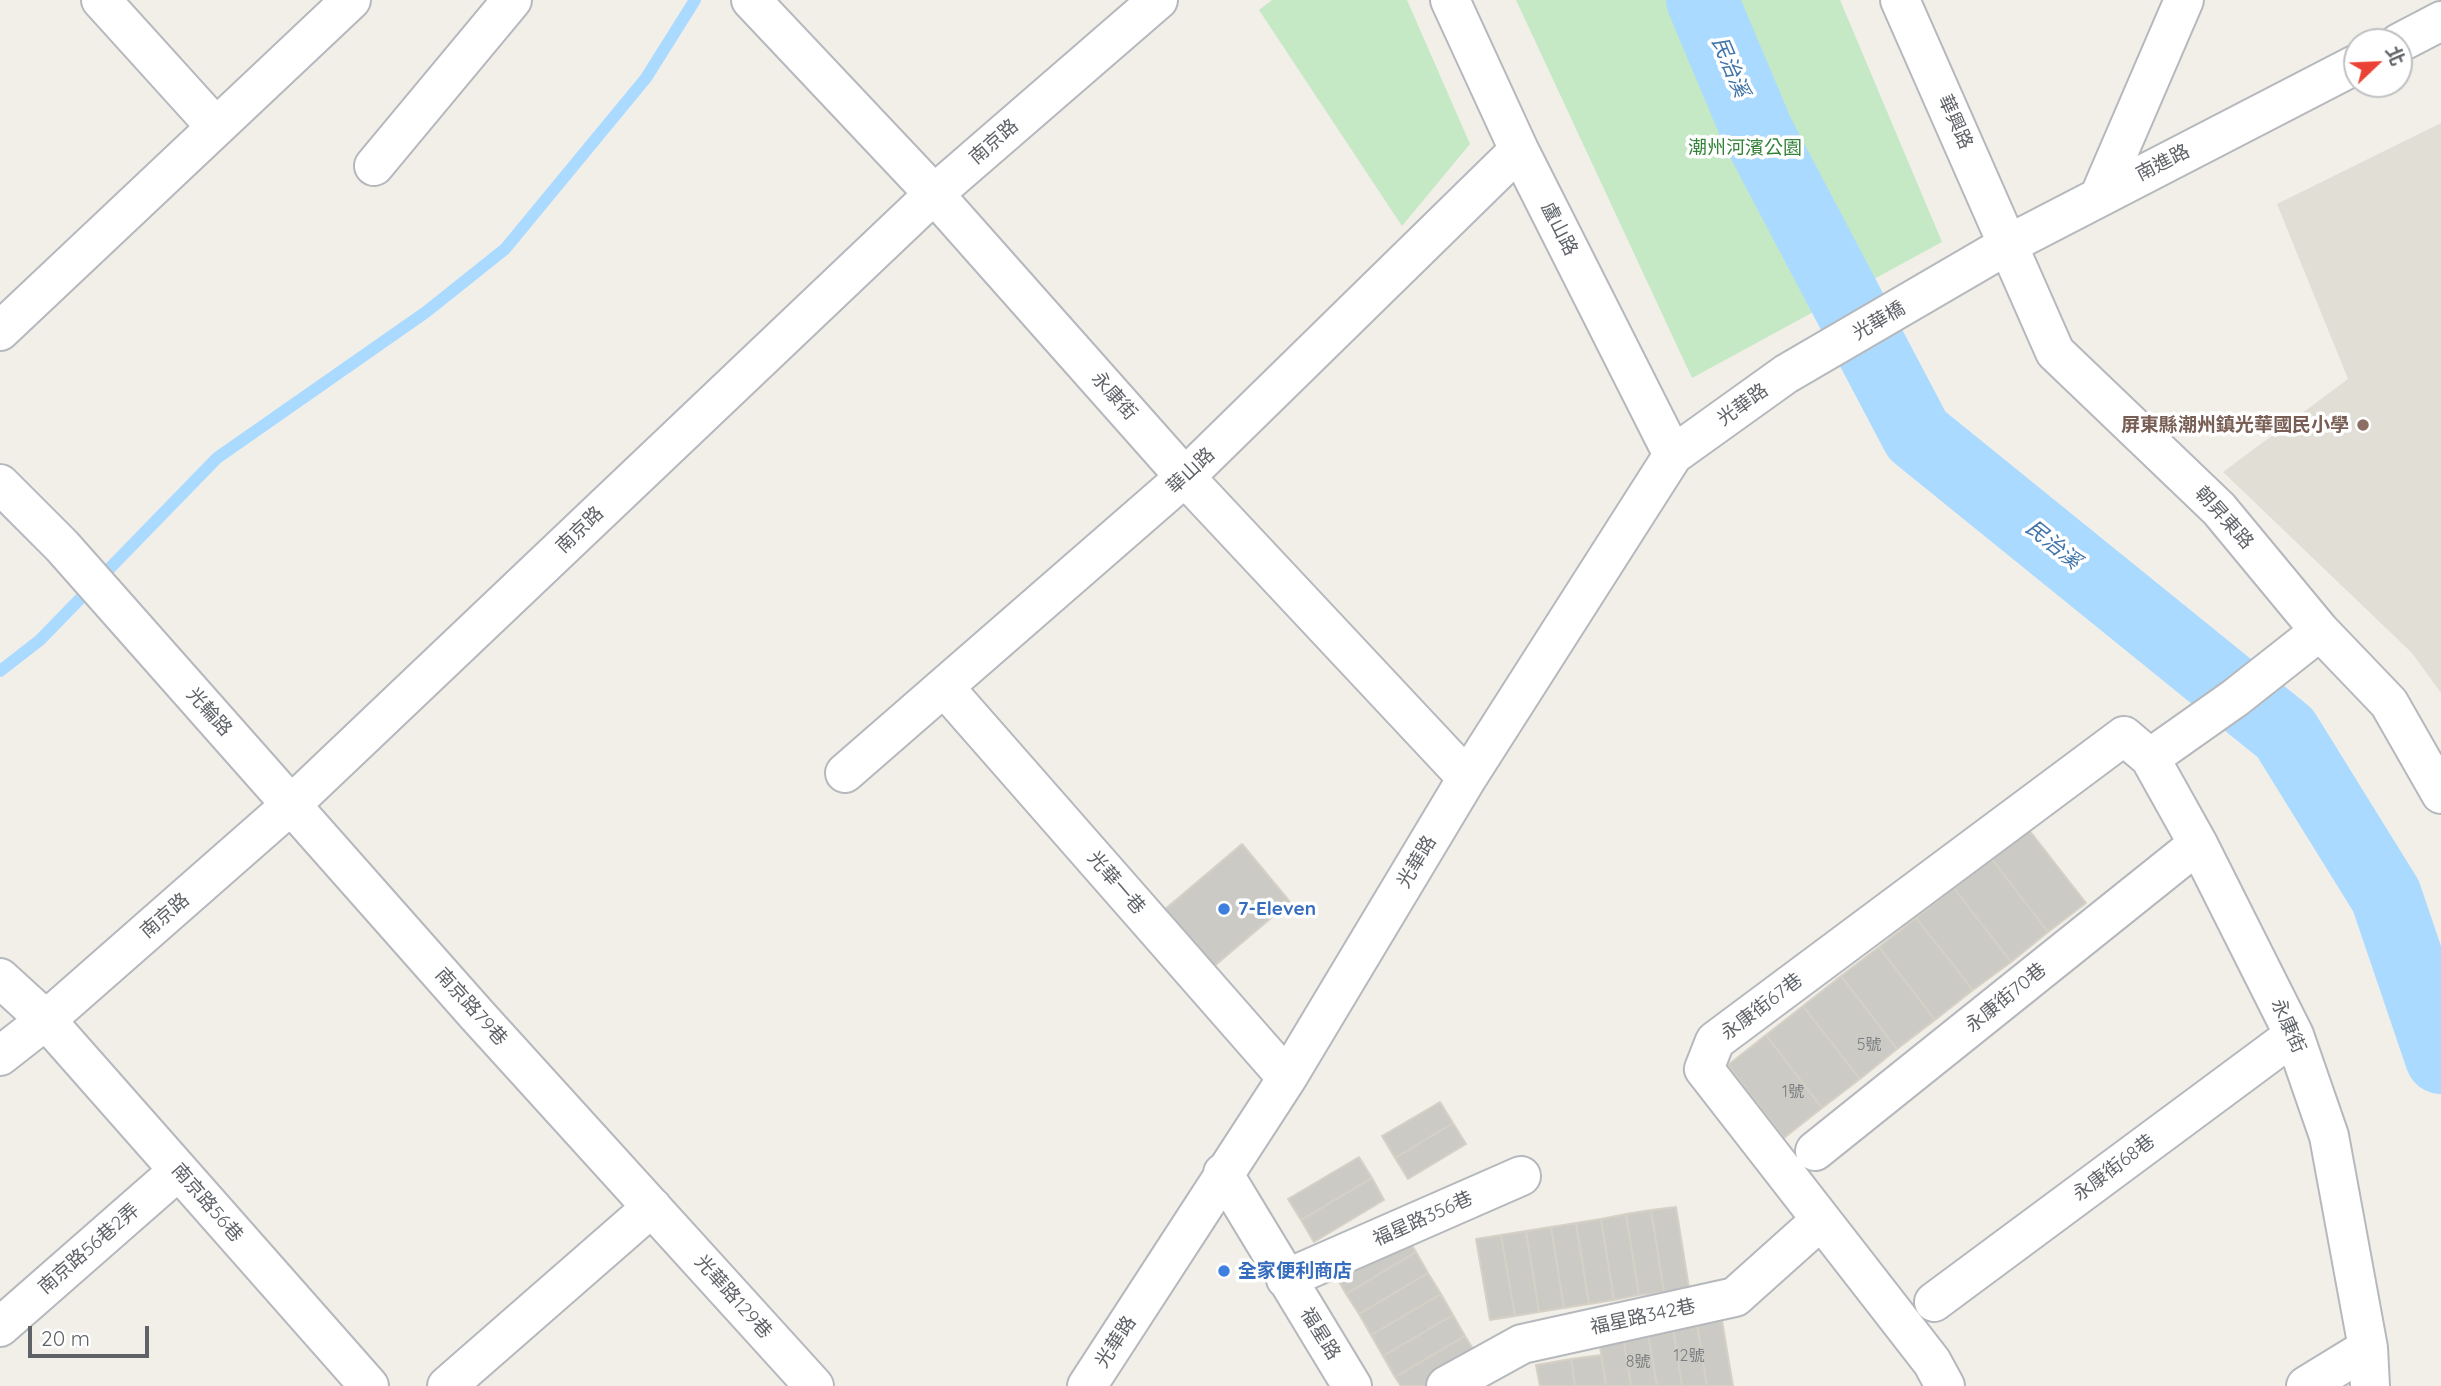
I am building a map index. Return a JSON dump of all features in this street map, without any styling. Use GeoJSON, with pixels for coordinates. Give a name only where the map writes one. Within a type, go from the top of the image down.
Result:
{"type":"FeatureCollection","features":[{"type":"Feature","properties":{"kind":"street"},"geometry":{"type":"LineString","coordinates":[[101,0],[216,127]]}},
{"type":"Feature","properties":{"kind":"street"},"geometry":{"type":"LineString","coordinates":[[0,331],[351,0]]}},
{"type":"Feature","properties":{"kind":"street"},"geometry":{"type":"LineString","coordinates":[[374,166],[512,0]]}},
{"type":"Feature","properties":{"kind":"street","name":"南京路"},"geometry":{"type":"LineString","coordinates":[[0,1056],[46,1020],[292,804],[934,194],[1158,0]]}},
{"type":"Feature","properties":{"kind":"street","name":"盧山路"},"geometry":{"type":"LineString","coordinates":[[1450,0],[1519,150],[1674,455]]}},
{"type":"Feature","properties":{"kind":"street","name":"華興路"},"geometry":{"type":"LineString","coordinates":[[1900,0],[2009,244]]}},
{"type":"Feature","properties":{"kind":"street"},"geometry":{"type":"LineString","coordinates":[[2100,195],[2184,0]]}},
{"type":"Feature","properties":{"kind":"street","name":"永康街"},"geometry":{"type":"LineString","coordinates":[[756,6],[934,194],[1185,477],[1467,778]]}},
{"type":"Feature","properties":{"kind":"street"},"geometry":{"type":"LineString","coordinates":[[2413,36],[2441,21]]}},
{"type":"Feature","properties":{"kind":"street","name":"南進路"},"geometry":{"type":"LineString","coordinates":[[1972,268],[2009,244],[2100,195],[2343,71]]}},
{"type":"Feature","properties":{"kind":"street","name":"華山路"},"geometry":{"type":"LineString","coordinates":[[845,773],[1185,477],[1519,150]]}},
{"type":"Feature","properties":{"kind":"street","name":"朝昇東路"},"geometry":{"type":"LineString","coordinates":[[2009,244],[2055,352],[2219,509],[2320,631],[2389,703],[2441,794]]}},
{"type":"Feature","properties":{"kind":"street","name":"光華橋"},"geometry":{"type":"LineString","coordinates":[[1786,374],[1972,268]]}},
{"type":"Feature","properties":{"kind":"street","name":"光華路"},"geometry":{"type":"LineString","coordinates":[[1087,1386],[1287,1078],[1467,778],[1674,455],[1786,374]]}},
{"type":"Feature","properties":{"kind":"street","name":"光輪路"},"geometry":{"type":"LineString","coordinates":[[0,484],[62,546],[292,804]]}},
{"type":"Feature","properties":{"kind":"street"},"geometry":{"type":"LineString","coordinates":[[2150,758],[2235,698],[2320,631]]}},
{"type":"Feature","properties":{"kind":"street","name":"光華一巷"},"geometry":{"type":"LineString","coordinates":[[944,687],[1287,1078]]}},
{"type":"Feature","properties":{"kind":"street","name":"永康街67巷"},"geometry":{"type":"LineString","coordinates":[[1945,1386],[1932,1362],[1704,1069],[1715,1041],[2124,736],[2150,758]]}},
{"type":"Feature","properties":{"kind":"street","name":"永康街"},"geometry":{"type":"LineString","coordinates":[[2150,758],[2198,844],[2294,1035],[2329,1136],[2368,1348],[2370,1386]]}},
{"type":"Feature","properties":{"kind":"street","name":"南京路79巷"},"geometry":{"type":"LineString","coordinates":[[292,804],[477,1016],[652,1208]]}},
{"type":"Feature","properties":{"kind":"street","name":"永康街70巷"},"geometry":{"type":"LineString","coordinates":[[1815,1151],[2198,844]]}},
{"type":"Feature","properties":{"kind":"street","name":"南京路56巷"},"geometry":{"type":"LineString","coordinates":[[0,978],[46,1020],[369,1386]]}},
{"type":"Feature","properties":{"kind":"street","name":"永康街68巷"},"geometry":{"type":"LineString","coordinates":[[1934,1302],[2294,1035]]}},
{"type":"Feature","properties":{"kind":"street","name":"南京路56巷2弄"},"geometry":{"type":"LineString","coordinates":[[0,1327],[178,1171]]}},
{"type":"Feature","properties":{"kind":"street","name":"福星路"},"geometry":{"type":"LineString","coordinates":[[1223,1173],[1352,1386]]}},
{"type":"Feature","properties":{"kind":"street","name":"福星路356巷"},"geometry":{"type":"LineString","coordinates":[[1286,1279],[1521,1175]]}},
{"type":"Feature","properties":{"kind":"street"},"geometry":{"type":"LineString","coordinates":[[447,1386],[652,1208]]}},
{"type":"Feature","properties":{"kind":"street","name":"光華路129巷"},"geometry":{"type":"LineString","coordinates":[[652,1208],[814,1386]]}},
{"type":"Feature","properties":{"kind":"street","name":"福星路342巷"},"geometry":{"type":"LineString","coordinates":[[1446,1386],[1522,1344],[1735,1297],[1821,1220]]}},
{"type":"Feature","properties":{"kind":"street"},"geometry":{"type":"LineString","coordinates":[[2306,1386],[2368,1348]]}},
{"type":"Feature","properties":{"kind":"shaded area","name":"屏東縣潮州鎮光華國民小學"},"geometry":{"type":"Polygon","coordinates":[[[2441,123],[2441,693],[2412,653],[2223,472],[2348,379],[2277,204],[2441,123]]]}},
{"type":"Feature","properties":{"kind":"green space"},"geometry":{"type":"Polygon","coordinates":[[[1272,0],[1407,0],[1470,144],[1402,226],[1259,10],[1272,0]]]}},
{"type":"Feature","properties":{"kind":"green space","name":"潮州河濱公園"},"geometry":{"type":"Polygon","coordinates":[[[1516,0],[1840,0],[1942,242],[1692,378],[1516,0]]]}},
{"type":"Feature","properties":{"kind":"building"},"geometry":{"type":"Polygon","coordinates":[[[2029,830],[2086,903],[2048,932],[1992,859],[2029,830]]]}},
{"type":"Feature","properties":{"kind":"building","name":"7-Eleven"},"geometry":{"type":"Polygon","coordinates":[[[1242,844],[1290,902],[1206,973],[1157,916],[1242,844]]]}},
{"type":"Feature","properties":{"kind":"building"},"geometry":{"type":"Polygon","coordinates":[[[1992,859],[2048,932],[2011,962],[1954,888],[1992,859]]]}},
{"type":"Feature","properties":{"kind":"building"},"geometry":{"type":"Polygon","coordinates":[[[1954,888],[2011,962],[1973,990],[1916,918],[1954,888]]]}},
{"type":"Feature","properties":{"kind":"building"},"geometry":{"type":"Polygon","coordinates":[[[1916,918],[1973,990],[1935,1020],[1879,947],[1916,918]]]}},
{"type":"Feature","properties":{"kind":"building"},"geometry":{"type":"Polygon","coordinates":[[[1879,947],[1935,1020],[1897,1049],[1841,976],[1879,947]]]}},
{"type":"Feature","properties":{"kind":"building"},"geometry":{"type":"Polygon","coordinates":[[[1841,976],[1897,1049],[1860,1079],[1803,1006],[1841,976]]]}},
{"type":"Feature","properties":{"kind":"building"},"geometry":{"type":"Polygon","coordinates":[[[1803,1006],[1860,1079],[1822,1108],[1766,1035],[1803,1006]]]}},
{"type":"Feature","properties":{"kind":"building"},"geometry":{"type":"Polygon","coordinates":[[[1766,1035],[1822,1108],[1784,1138],[1728,1065],[1766,1035]]]}},
{"type":"Feature","properties":{"kind":"building"},"geometry":{"type":"Polygon","coordinates":[[[1440,1102],[1453,1123],[1395,1158],[1382,1136],[1440,1102]]]}},
{"type":"Feature","properties":{"kind":"building"},"geometry":{"type":"Polygon","coordinates":[[[1453,1123],[1466,1144],[1408,1179],[1395,1158],[1453,1123]]]}},
{"type":"Feature","properties":{"kind":"building"},"geometry":{"type":"Polygon","coordinates":[[[1359,1157],[1372,1178],[1301,1220],[1288,1199],[1359,1157]]]}},
{"type":"Feature","properties":{"kind":"building"},"geometry":{"type":"Polygon","coordinates":[[[1372,1178],[1384,1200],[1314,1242],[1301,1220],[1372,1178]]]}},
{"type":"Feature","properties":{"kind":"building"},"geometry":{"type":"Polygon","coordinates":[[[1676,1207],[1689,1288],[1664,1292],[1651,1210],[1676,1207]]]}},
{"type":"Feature","properties":{"kind":"building"},"geometry":{"type":"Polygon","coordinates":[[[1651,1210],[1664,1292],[1639,1295],[1626,1214],[1651,1210]]]}},
{"type":"Feature","properties":{"kind":"building"},"geometry":{"type":"Polygon","coordinates":[[[1626,1214],[1639,1295],[1614,1300],[1601,1219],[1626,1214]]]}},
{"type":"Feature","properties":{"kind":"building"},"geometry":{"type":"Polygon","coordinates":[[[1601,1219],[1614,1300],[1589,1304],[1576,1223],[1601,1219]]]}},
{"type":"Feature","properties":{"kind":"building"},"geometry":{"type":"Polygon","coordinates":[[[1576,1223],[1589,1304],[1564,1308],[1551,1227],[1576,1223]]]}},
{"type":"Feature","properties":{"kind":"building"},"geometry":{"type":"Polygon","coordinates":[[[1551,1227],[1564,1308],[1539,1312],[1526,1231],[1551,1227]]]}},
{"type":"Feature","properties":{"kind":"building"},"geometry":{"type":"Polygon","coordinates":[[[1403,1231],[1416,1252],[1346,1294],[1334,1273],[1403,1231]]]}},
{"type":"Feature","properties":{"kind":"building"},"geometry":{"type":"Polygon","coordinates":[[[1526,1231],[1539,1312],[1515,1316],[1501,1235],[1526,1231]]]}},
{"type":"Feature","properties":{"kind":"building"},"geometry":{"type":"Polygon","coordinates":[[[1501,1235],[1515,1316],[1490,1320],[1476,1239],[1501,1235]]]}},
{"type":"Feature","properties":{"kind":"building"},"geometry":{"type":"Polygon","coordinates":[[[1416,1252],[1428,1273],[1359,1314],[1346,1294],[1416,1252]]]}},
{"type":"Feature","properties":{"kind":"building"},"geometry":{"type":"Polygon","coordinates":[[[1428,1273],[1441,1294],[1371,1335],[1359,1314],[1428,1273]]]}},
{"type":"Feature","properties":{"kind":"building"},"geometry":{"type":"Polygon","coordinates":[[[1441,1294],[1453,1315],[1383,1356],[1371,1335],[1441,1294]]]}},
{"type":"Feature","properties":{"kind":"building"},"geometry":{"type":"Polygon","coordinates":[[[1453,1315],[1465,1336],[1395,1377],[1383,1356],[1453,1315]]]}},
{"type":"Feature","properties":{"kind":"building"},"geometry":{"type":"Polygon","coordinates":[[[1722,1321],[1733,1386],[1707,1386],[1697,1325],[1722,1321]]]}},
{"type":"Feature","properties":{"kind":"building"},"geometry":{"type":"Polygon","coordinates":[[[1697,1325],[1707,1386],[1682,1386],[1673,1328],[1697,1325]]]}},
{"type":"Feature","properties":{"kind":"building"},"geometry":{"type":"Polygon","coordinates":[[[1673,1328],[1682,1386],[1657,1386],[1648,1333],[1673,1328]]]}},
{"type":"Feature","properties":{"kind":"building"},"geometry":{"type":"Polygon","coordinates":[[[1648,1333],[1657,1386],[1631,1386],[1623,1336],[1648,1333]]]}},
{"type":"Feature","properties":{"kind":"building"},"geometry":{"type":"Polygon","coordinates":[[[1465,1336],[1478,1357],[1428,1386],[1401,1386],[1395,1377],[1465,1336]]]}},
{"type":"Feature","properties":{"kind":"building"},"geometry":{"type":"Polygon","coordinates":[[[1623,1336],[1631,1386],[1606,1386],[1599,1340],[1623,1336]]]}},
{"type":"Feature","properties":{"kind":"building"},"geometry":{"type":"Polygon","coordinates":[[[1601,1355],[1606,1386],[1575,1386],[1571,1359],[1601,1355]]]}},
{"type":"Feature","properties":{"kind":"building"},"geometry":{"type":"Polygon","coordinates":[[[1571,1359],[1575,1386],[1540,1386],[1536,1365],[1571,1359]]]}},
{"type":"Feature","properties":{"kind":"waterway"},"geometry":{"type":"LineString","coordinates":[[0,671],[40,640],[217,458],[426,312],[505,249],[646,78],[695,0]]}},
{"type":"Feature","properties":{"kind":"waterway","name":"民治溪"},"geometry":{"type":"LineString","coordinates":[[1702,0],[1758,133],[1917,435],[2285,733],[2386,896],[2441,1058]]}},
{"type":"Feature","properties":{"kind":"place","name":"屏東縣潮州鎮光華國民小學"},"geometry":{"type":"Point","coordinates":[2363,425]}},
{"type":"Feature","properties":{"kind":"place","name":"7-Eleven"},"geometry":{"type":"Point","coordinates":[1224,909]}},
{"type":"Feature","properties":{"kind":"place","name":"全家便利商店"},"geometry":{"type":"Point","coordinates":[1224,1271]}}]}
